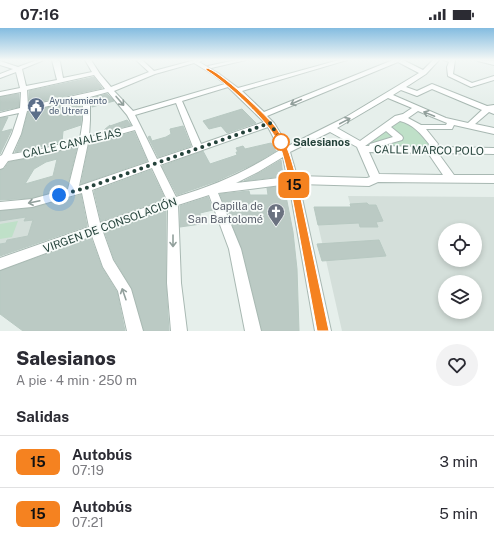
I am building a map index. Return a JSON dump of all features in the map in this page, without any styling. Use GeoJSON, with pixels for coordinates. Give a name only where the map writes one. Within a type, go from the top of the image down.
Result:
{"type":"FeatureCollection","features":[{"type":"Feature","properties":{"kind":"street"},"geometry":{"type":"LineString","coordinates":[[0,166],[24,110],[25,99],[20,74]]}},
{"type":"Feature","properties":{"kind":"street"},"geometry":{"type":"LineString","coordinates":[[59,74],[60,81]]}},
{"type":"Feature","properties":{"kind":"street"},"geometry":{"type":"LineString","coordinates":[[0,94],[91,74]]}},
{"type":"Feature","properties":{"kind":"street"},"geometry":{"type":"LineString","coordinates":[[97,74],[131,114],[173,202],[174,283],[179,331]]}},
{"type":"Feature","properties":{"kind":"street"},"geometry":{"type":"LineString","coordinates":[[0,115],[110,90],[150,74]]}},
{"type":"Feature","properties":{"kind":"street"},"geometry":{"type":"LineString","coordinates":[[219,74],[270,123],[284,150],[293,180],[323,331]]}},
{"type":"Feature","properties":{"kind":"street"},"geometry":{"type":"LineString","coordinates":[[131,114],[178,100],[287,74]]}},
{"type":"Feature","properties":{"kind":"street"},"geometry":{"type":"LineString","coordinates":[[262,115],[366,74]]}},
{"type":"Feature","properties":{"kind":"street"},"geometry":{"type":"LineString","coordinates":[[284,150],[298,146],[422,74]]}},
{"type":"Feature","properties":{"kind":"street"},"geometry":{"type":"LineString","coordinates":[[450,74],[471,85],[494,78]]}},
{"type":"Feature","properties":{"kind":"street"},"geometry":{"type":"LineString","coordinates":[[399,87],[417,94],[432,86],[492,109]]}},
{"type":"Feature","properties":{"kind":"street"},"geometry":{"type":"LineString","coordinates":[[388,95],[451,122],[494,131]]}},
{"type":"Feature","properties":{"kind":"street"},"geometry":{"type":"LineString","coordinates":[[73,192],[82,143],[86,132],[88,113],[86,96]]}},
{"type":"Feature","properties":{"kind":"street"},"geometry":{"type":"LineString","coordinates":[[178,100],[198,148]]}},
{"type":"Feature","properties":{"kind":"street"},"geometry":{"type":"LineString","coordinates":[[362,147],[398,118],[416,108]]}},
{"type":"Feature","properties":{"kind":"street"},"geometry":{"type":"LineString","coordinates":[[469,126],[492,109]]}},
{"type":"Feature","properties":{"kind":"street"},"geometry":{"type":"LineString","coordinates":[[398,118],[405,119],[420,127],[434,144],[431,150]]}},
{"type":"Feature","properties":{"kind":"street"},"geometry":{"type":"LineString","coordinates":[[420,127],[450,127],[451,122]]}},
{"type":"Feature","properties":{"kind":"street"},"geometry":{"type":"LineString","coordinates":[[0,206],[32,203],[73,192],[270,123]]}},
{"type":"Feature","properties":{"kind":"street","name":"CALLE CANALEJAS"},"geometry":{"type":"LineString","coordinates":[[3,159],[82,143],[138,127]]}},
{"type":"Feature","properties":{"kind":"street"},"geometry":{"type":"LineString","coordinates":[[386,127],[399,138],[431,150],[450,179]]}},
{"type":"Feature","properties":{"kind":"street"},"geometry":{"type":"LineString","coordinates":[[330,128],[362,147],[376,178]]}},
{"type":"Feature","properties":{"kind":"street"},"geometry":{"type":"LineString","coordinates":[[362,147],[399,138]]}},
{"type":"Feature","properties":{"kind":"street","name":"CALLE MARCO POLO"},"geometry":{"type":"LineString","coordinates":[[362,147],[494,151]]}},
{"type":"Feature","properties":{"kind":"street","name":"VIRGEN DE CONSOLACIÓN"},"geometry":{"type":"LineString","coordinates":[[0,264],[173,202],[212,190],[255,170],[284,150]]}},
{"type":"Feature","properties":{"kind":"street"},"geometry":{"type":"LineString","coordinates":[[252,331],[249,310],[235,250],[212,190],[293,180],[369,182],[376,178],[494,179]]}},
{"type":"Feature","properties":{"kind":"street"},"geometry":{"type":"LineString","coordinates":[[86,188],[96,230],[108,263],[124,289],[135,331]]}},
{"type":"Feature","properties":{"kind":"shaded area"},"geometry":{"type":"Polygon","coordinates":[[[348,196],[494,197],[494,331],[342,331],[314,207],[351,207],[348,196]]]}},
{"type":"Feature","properties":{"kind":"shaded area"},"geometry":{"type":"Polygon","coordinates":[[[54,201],[51,220],[29,236],[7,240],[6,243],[0,244],[0,208],[54,201]]]}},
{"type":"Feature","properties":{"kind":"green space"},"geometry":{"type":"Polygon","coordinates":[[[402,117],[437,146],[371,146],[365,143],[402,117]]]}},
{"type":"Feature","properties":{"kind":"green space"},"geometry":{"type":"Polygon","coordinates":[[[18,221],[12,237],[0,239],[0,224],[18,221]]]}},
{"type":"Feature","properties":{"kind":"building"},"geometry":{"type":"Polygon","coordinates":[[[94,77],[102,88],[29,104],[29,91],[94,77]]]}},
{"type":"Feature","properties":{"kind":"building"},"geometry":{"type":"Polygon","coordinates":[[[19,94],[19,107],[0,111],[0,97],[19,94]]]}},
{"type":"Feature","properties":{"kind":"building"},"geometry":{"type":"Polygon","coordinates":[[[107,94],[114,101],[92,107],[92,98],[107,94]]]}},
{"type":"Feature","properties":{"kind":"building"},"geometry":{"type":"Polygon","coordinates":[[[82,100],[81,125],[63,131],[62,142],[15,152],[22,135],[28,112],[82,100]]]}},
{"type":"Feature","properties":{"kind":"building"},"geometry":{"type":"Polygon","coordinates":[[[242,109],[256,123],[227,133],[221,126],[209,129],[203,121],[242,109]]]}},
{"type":"Feature","properties":{"kind":"building"},"geometry":{"type":"Polygon","coordinates":[[[8,117],[1,132],[12,129],[0,154],[0,118],[8,117]]]}},
{"type":"Feature","properties":{"kind":"building"},"geometry":{"type":"Polygon","coordinates":[[[127,120],[131,125],[104,130],[110,125],[127,120]]]}},
{"type":"Feature","properties":{"kind":"building"},"geometry":{"type":"Polygon","coordinates":[[[183,126],[191,146],[158,157],[148,137],[150,136],[152,141],[166,137],[171,134],[170,129],[183,126]]]}},
{"type":"Feature","properties":{"kind":"building"},"geometry":{"type":"Polygon","coordinates":[[[134,132],[147,161],[81,184],[89,144],[134,132]]]}},
{"type":"Feature","properties":{"kind":"building"},"geometry":{"type":"Polygon","coordinates":[[[271,143],[276,151],[254,164],[217,181],[177,195],[162,166],[203,151],[210,164],[237,155],[236,152],[238,152],[236,148],[243,146],[245,149],[271,143]]]}},
{"type":"Feature","properties":{"kind":"building"},"geometry":{"type":"Polygon","coordinates":[[[77,147],[67,188],[32,198],[0,200],[0,170],[4,169],[9,162],[77,147]],[[57,159],[46,162],[34,169],[25,184],[53,176],[57,159]]]}},
{"type":"Feature","properties":{"kind":"building"},"geometry":{"type":"Polygon","coordinates":[[[281,160],[283,176],[244,181],[259,173],[281,160]]]}},
{"type":"Feature","properties":{"kind":"building"},"geometry":{"type":"Polygon","coordinates":[[[151,170],[165,199],[101,221],[94,191],[151,170]]]}},
{"type":"Feature","properties":{"kind":"building"},"geometry":{"type":"Polygon","coordinates":[[[284,186],[293,232],[297,269],[299,331],[262,331],[242,249],[220,194],[249,191],[250,195],[268,195],[267,188],[284,186]]]}},
{"type":"Feature","properties":{"kind":"building"},"geometry":{"type":"Polygon","coordinates":[[[81,195],[87,226],[0,256],[0,244],[6,243],[7,240],[28,236],[33,220],[24,221],[26,217],[0,221],[0,211],[32,208],[81,195]]]}},
{"type":"Feature","properties":{"kind":"building"},"geometry":{"type":"Polygon","coordinates":[[[208,197],[213,210],[200,213],[201,224],[180,227],[180,206],[208,197]]]}},
{"type":"Feature","properties":{"kind":"building"},"geometry":{"type":"Polygon","coordinates":[[[367,203],[369,205],[376,205],[383,221],[376,222],[378,227],[360,227],[359,223],[318,225],[314,207],[351,207],[350,204],[367,203]]]}},
{"type":"Feature","properties":{"kind":"building"},"geometry":{"type":"Polygon","coordinates":[[[166,210],[166,283],[169,331],[144,331],[132,289],[114,259],[105,233],[166,210]]]}},
{"type":"Feature","properties":{"kind":"building"},"geometry":{"type":"Polygon","coordinates":[[[91,238],[102,268],[117,292],[125,331],[23,331],[0,314],[0,271],[91,238]]]}},
{"type":"Feature","properties":{"kind":"building"},"geometry":{"type":"Polygon","coordinates":[[[379,240],[386,256],[322,261],[317,244],[379,240]]]}},
{"type":"Feature","properties":{"kind":"bus line","name":"15"},"geometry":{"type":"LineString","coordinates":[[216,74],[270,123],[283,144],[293,180],[323,331]]}},
{"type":"Feature","properties":{"kind":"place","name":"Ayuntamiento de Utrera"},"geometry":{"type":"Point","coordinates":[36,121]}},
{"type":"Feature","properties":{"kind":"place","name":"Salesianos"},"geometry":{"type":"Point","coordinates":[281,142]}},
{"type":"Feature","properties":{"kind":"place","name":"Capilla de San Bartolomé"},"geometry":{"type":"Point","coordinates":[276,227]}},
{"type":"Feature","properties":{"kind":"route"},"geometry":{"type":"LineString","coordinates":[[59,195],[86,188],[270,123],[283,144],[281,142]]}}]}
